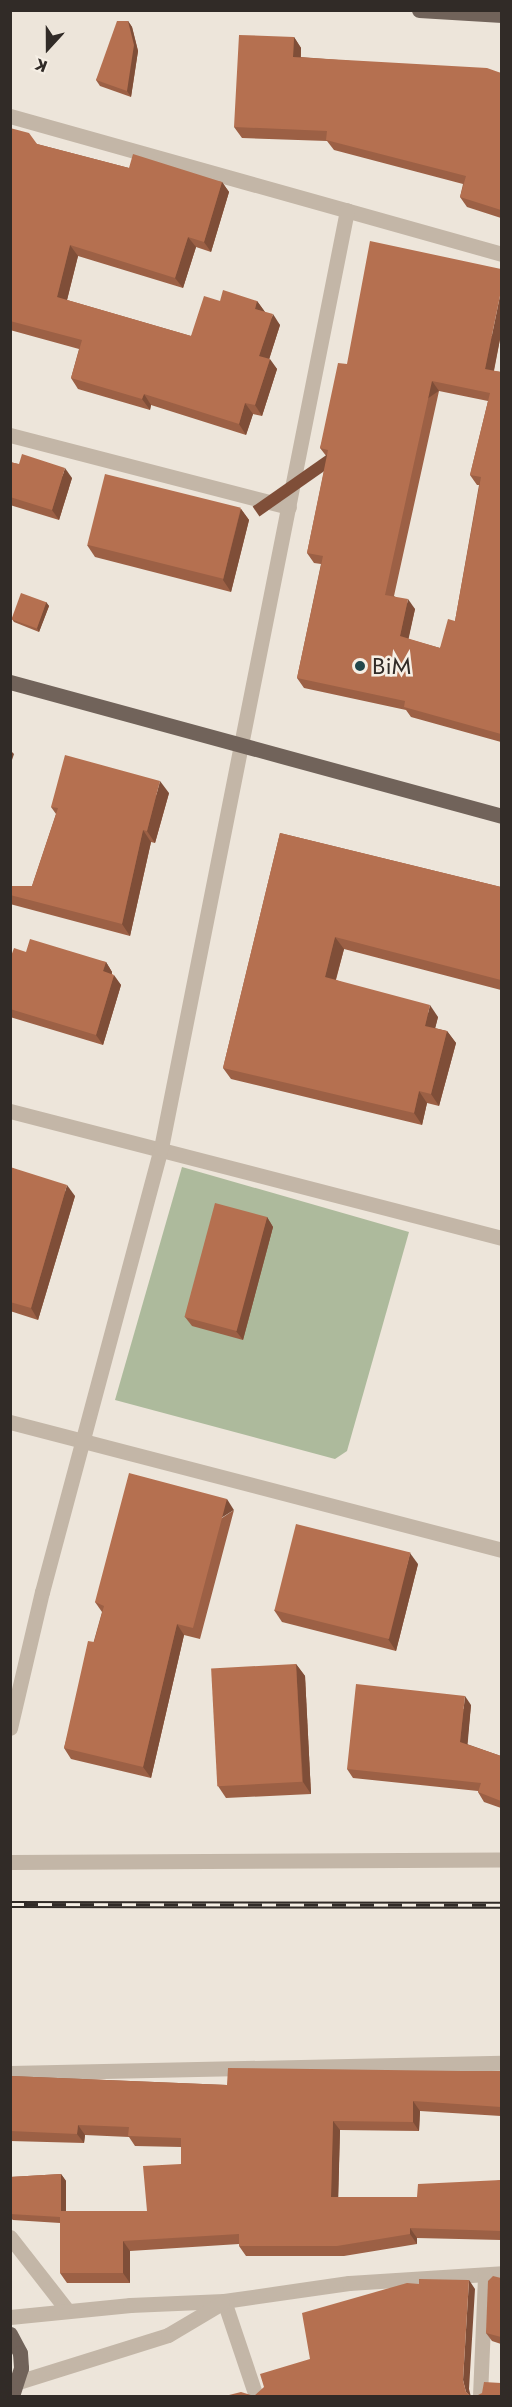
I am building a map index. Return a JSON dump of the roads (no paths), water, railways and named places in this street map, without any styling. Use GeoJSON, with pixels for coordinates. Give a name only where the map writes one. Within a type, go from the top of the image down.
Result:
{"type":"FeatureCollection","features":[{"type":"Feature","properties":{"kind":"main road"},"geometry":{"type":"LineString","coordinates":[[419,10],[501,15]]}},
{"type":"Feature","properties":{"kind":"main road"},"geometry":{"type":"LineString","coordinates":[[10,682],[501,816]]}},
{"type":"Feature","properties":{"kind":"main road"},"geometry":{"type":"LineString","coordinates":[[10,2334],[20,2353],[13,2391]]}},
{"type":"Feature","properties":{"kind":"street"},"geometry":{"type":"LineString","coordinates":[[10,116],[501,254]]}},
{"type":"Feature","properties":{"kind":"street"},"geometry":{"type":"LineString","coordinates":[[10,1728],[81,1441],[161,1148],[243,744],[347,210]]}},
{"type":"Feature","properties":{"kind":"street"},"geometry":{"type":"LineString","coordinates":[[10,435],[289,507]]}},
{"type":"Feature","properties":{"kind":"street"},"geometry":{"type":"LineString","coordinates":[[10,1111],[161,1148],[501,1238]]}},
{"type":"Feature","properties":{"kind":"street"},"geometry":{"type":"LineString","coordinates":[[10,1422],[501,1550]]}},
{"type":"Feature","properties":{"kind":"street"},"geometry":{"type":"LineString","coordinates":[[10,1862],[501,1859]]}},
{"type":"Feature","properties":{"kind":"street"},"geometry":{"type":"LineString","coordinates":[[10,2073],[501,2063]]}},
{"type":"Feature","properties":{"kind":"street"},"geometry":{"type":"LineString","coordinates":[[10,2237],[67,2310]]}},
{"type":"Feature","properties":{"kind":"street"},"geometry":{"type":"LineString","coordinates":[[10,2317],[67,2310],[224,2301],[349,2283],[501,2273]]}},
{"type":"Feature","properties":{"kind":"street"},"geometry":{"type":"LineString","coordinates":[[480,2397],[485,2275]]}},
{"type":"Feature","properties":{"kind":"street"},"geometry":{"type":"LineString","coordinates":[[13,2391],[168,2335],[224,2301]]}},
{"type":"Feature","properties":{"kind":"street"},"geometry":{"type":"LineString","coordinates":[[224,2301],[256,2397]]}},
{"type":"Feature","properties":{"kind":"railway"},"geometry":{"type":"LineString","coordinates":[[10,1904],[502,1905]]}},
{"type":"Feature","properties":{"kind":"place","name":"BiM"},"geometry":{"type":"Point","coordinates":[360,666]}}]}
